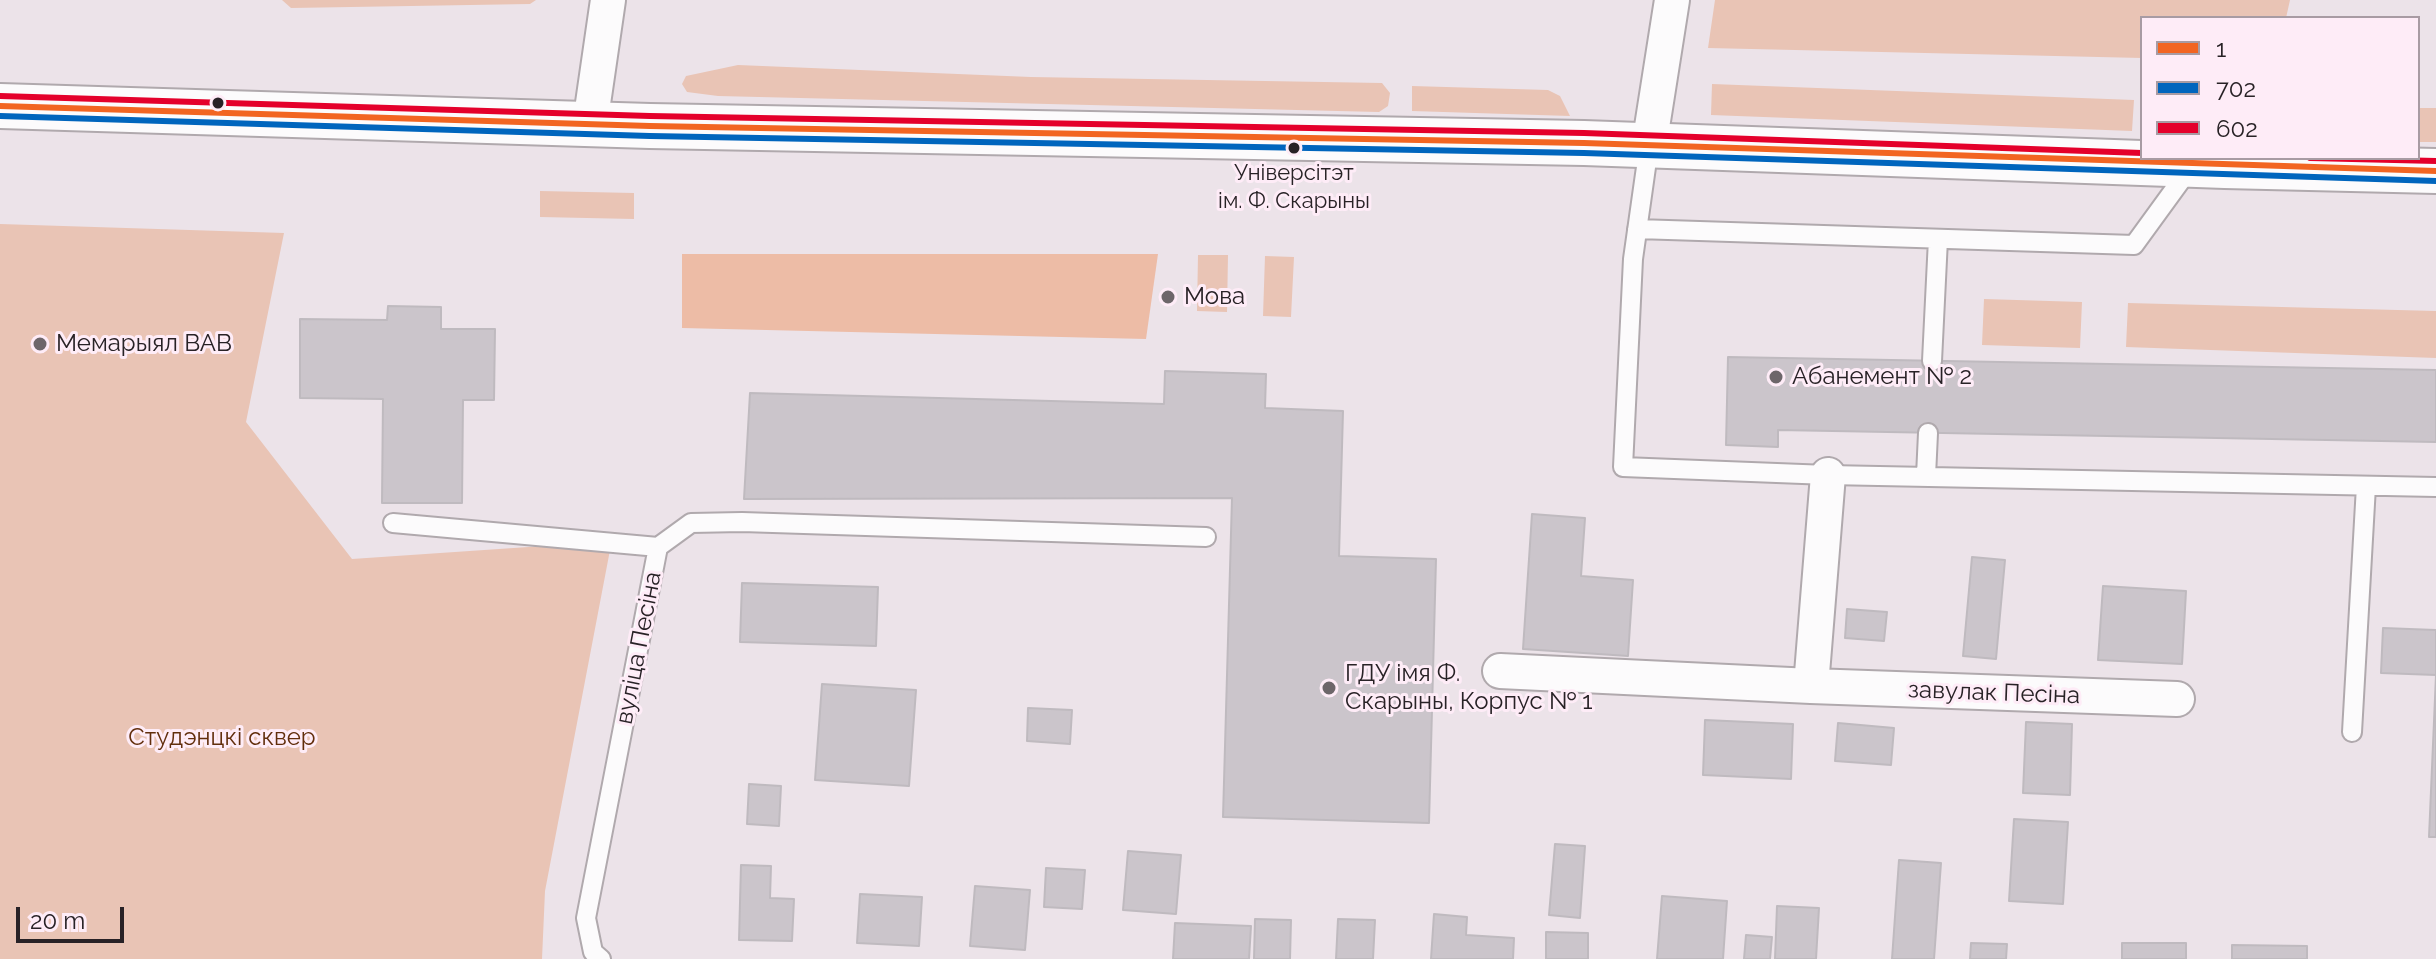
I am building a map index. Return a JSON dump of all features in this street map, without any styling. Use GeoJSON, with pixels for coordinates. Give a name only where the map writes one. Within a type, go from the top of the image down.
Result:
{"type":"FeatureCollection","features":[{"type":"Feature","properties":{"kind":"main road"},"geometry":{"type":"LineString","coordinates":[[0,106],[590,124],[1283,136],[2436,171]]}},
{"type":"Feature","properties":{"kind":"street"},"geometry":{"type":"LineString","coordinates":[[590,124],[608,0]]}},
{"type":"Feature","properties":{"kind":"street"},"geometry":{"type":"LineString","coordinates":[[1649,146],[1672,0]]}},
{"type":"Feature","properties":{"kind":"street"},"geometry":{"type":"LineString","coordinates":[[1811,686],[1828,475]]}},
{"type":"Feature","properties":{"kind":"street","name":"завулак Песіна"},"geometry":{"type":"LineString","coordinates":[[1500,671],[2177,699]]}},
{"type":"Feature","properties":{"kind":"lane"},"geometry":{"type":"LineString","coordinates":[[1649,146],[1633,259],[1623,467],[1828,475],[2436,487]]}},
{"type":"Feature","properties":{"kind":"lane"},"geometry":{"type":"LineString","coordinates":[[1637,229],[2134,245],[2193,164]]}},
{"type":"Feature","properties":{"kind":"lane"},"geometry":{"type":"LineString","coordinates":[[1932,361],[1938,239]]}},
{"type":"Feature","properties":{"kind":"lane"},"geometry":{"type":"LineString","coordinates":[[1926,476],[1928,433]]}},
{"type":"Feature","properties":{"kind":"lane"},"geometry":{"type":"LineString","coordinates":[[2352,732],[2366,486]]}},
{"type":"Feature","properties":{"kind":"lane","name":"вуліца Песіна"},"geometry":{"type":"LineString","coordinates":[[393,523],[658,547],[586,918],[593,952],[601,959]]}},
{"type":"Feature","properties":{"kind":"lane"},"geometry":{"type":"LineString","coordinates":[[658,547],[691,523],[1206,537]]}},
{"type":"Feature","properties":{"kind":"green space"},"geometry":{"type":"Polygon","coordinates":[[[282,0],[536,0],[530,4],[291,8],[282,0]]]}},
{"type":"Feature","properties":{"kind":"green space"},"geometry":{"type":"Polygon","coordinates":[[[1715,0],[2290,0],[2286,16],[2140,16],[2140,58],[1708,48],[1715,0]]]}},
{"type":"Feature","properties":{"kind":"green space"},"geometry":{"type":"Polygon","coordinates":[[[738,65],[1031,77],[1382,83],[1390,93],[1388,106],[1379,112],[718,96],[687,92],[682,84],[686,76],[738,65]]]}},
{"type":"Feature","properties":{"kind":"green space"},"geometry":{"type":"Polygon","coordinates":[[[1712,84],[2134,100],[2132,131],[1711,115],[1712,84]]]}},
{"type":"Feature","properties":{"kind":"green space"},"geometry":{"type":"Polygon","coordinates":[[[1412,86],[1548,90],[1560,96],[1570,116],[1412,111],[1412,86]]]}},
{"type":"Feature","properties":{"kind":"green space"},"geometry":{"type":"Polygon","coordinates":[[[2420,108],[2436,108],[2436,142],[2420,142],[2420,108]]]}},
{"type":"Feature","properties":{"kind":"green space"},"geometry":{"type":"Polygon","coordinates":[[[540,191],[634,193],[634,219],[540,217],[540,191]]]}},
{"type":"Feature","properties":{"kind":"green space","name":"Студэнцкі сквер"},"geometry":{"type":"Polygon","coordinates":[[[0,224],[284,233],[246,422],[352,559],[543,546],[610,550],[545,891],[542,959],[0,959],[0,224]]]}},
{"type":"Feature","properties":{"kind":"green space"},"geometry":{"type":"Polygon","coordinates":[[[1198,255],[1228,255],[1227,312],[1197,311],[1198,255]]]}},
{"type":"Feature","properties":{"kind":"green space"},"geometry":{"type":"Polygon","coordinates":[[[1265,256],[1294,257],[1291,317],[1263,316],[1265,256]]]}},
{"type":"Feature","properties":{"kind":"green space"},"geometry":{"type":"Polygon","coordinates":[[[1984,299],[2082,302],[2080,348],[1982,345],[1984,299]]]}},
{"type":"Feature","properties":{"kind":"green space"},"geometry":{"type":"Polygon","coordinates":[[[2128,303],[2436,311],[2436,358],[2126,347],[2128,303]]]}},
{"type":"Feature","properties":{"kind":"shaded area"},"geometry":{"type":"Polygon","coordinates":[[[682,254],[1158,254],[1146,339],[682,328],[682,254]]]}},
{"type":"Feature","properties":{"kind":"building"},"geometry":{"type":"Polygon","coordinates":[[[388,306],[441,307],[441,329],[495,329],[494,400],[463,400],[462,503],[382,503],[383,399],[300,398],[300,319],[387,320],[388,306]]]}},
{"type":"Feature","properties":{"kind":"building"},"geometry":{"type":"Polygon","coordinates":[[[1728,357],[2436,370],[2436,442],[1778,430],[1778,447],[1726,445],[1728,357]]]}},
{"type":"Feature","properties":{"kind":"building","name":"ГДУ імя Ф. Скарыны, Корпус № 1"},"geometry":{"type":"Polygon","coordinates":[[[1165,371],[1266,374],[1265,408],[1343,411],[1339,556],[1436,559],[1429,823],[1223,817],[1232,498],[744,499],[750,393],[1164,404],[1165,371]]]}},
{"type":"Feature","properties":{"kind":"building"},"geometry":{"type":"Polygon","coordinates":[[[1532,514],[1585,518],[1581,576],[1633,580],[1628,656],[1523,649],[1532,514]]]}},
{"type":"Feature","properties":{"kind":"building"},"geometry":{"type":"Polygon","coordinates":[[[1972,557],[2005,560],[1996,659],[1963,656],[1972,557]]]}},
{"type":"Feature","properties":{"kind":"building"},"geometry":{"type":"Polygon","coordinates":[[[742,583],[878,587],[876,646],[740,642],[742,583]]]}},
{"type":"Feature","properties":{"kind":"building"},"geometry":{"type":"Polygon","coordinates":[[[2103,586],[2186,591],[2182,664],[2098,660],[2103,586]]]}},
{"type":"Feature","properties":{"kind":"building"},"geometry":{"type":"Polygon","coordinates":[[[1847,609],[1887,612],[1884,641],[1845,638],[1847,609]]]}},
{"type":"Feature","properties":{"kind":"building"},"geometry":{"type":"Polygon","coordinates":[[[2383,628],[2436,630],[2436,675],[2381,673],[2383,628]]]}},
{"type":"Feature","properties":{"kind":"building"},"geometry":{"type":"Polygon","coordinates":[[[2436,675],[2436,837],[2429,837],[2436,675]]]}},
{"type":"Feature","properties":{"kind":"building"},"geometry":{"type":"Polygon","coordinates":[[[822,684],[916,690],[909,786],[815,780],[822,684]]]}},
{"type":"Feature","properties":{"kind":"building"},"geometry":{"type":"Polygon","coordinates":[[[1028,708],[1072,710],[1070,744],[1027,741],[1028,708]]]}},
{"type":"Feature","properties":{"kind":"building"},"geometry":{"type":"Polygon","coordinates":[[[1705,720],[1793,724],[1791,779],[1703,775],[1705,720]]]}},
{"type":"Feature","properties":{"kind":"building"},"geometry":{"type":"Polygon","coordinates":[[[2026,722],[2072,724],[2070,795],[2023,793],[2026,722]]]}},
{"type":"Feature","properties":{"kind":"building"},"geometry":{"type":"Polygon","coordinates":[[[1838,723],[1894,728],[1891,765],[1835,761],[1838,723]]]}},
{"type":"Feature","properties":{"kind":"building"},"geometry":{"type":"Polygon","coordinates":[[[749,784],[781,786],[779,826],[747,824],[749,784]]]}},
{"type":"Feature","properties":{"kind":"building"},"geometry":{"type":"Polygon","coordinates":[[[2014,819],[2068,822],[2063,904],[2009,901],[2014,819]]]}},
{"type":"Feature","properties":{"kind":"building"},"geometry":{"type":"Polygon","coordinates":[[[1555,844],[1585,846],[1580,918],[1549,915],[1555,844]]]}},
{"type":"Feature","properties":{"kind":"building"},"geometry":{"type":"Polygon","coordinates":[[[1128,851],[1181,855],[1176,914],[1123,910],[1128,851]]]}},
{"type":"Feature","properties":{"kind":"building"},"geometry":{"type":"Polygon","coordinates":[[[1899,860],[1941,863],[1934,959],[1892,959],[1899,860]]]}},
{"type":"Feature","properties":{"kind":"building"},"geometry":{"type":"Polygon","coordinates":[[[741,865],[771,866],[770,898],[794,899],[792,941],[739,940],[741,865]]]}},
{"type":"Feature","properties":{"kind":"building"},"geometry":{"type":"Polygon","coordinates":[[[1046,868],[1085,870],[1082,909],[1044,907],[1046,868]]]}},
{"type":"Feature","properties":{"kind":"building"},"geometry":{"type":"Polygon","coordinates":[[[975,886],[1030,890],[1025,950],[970,946],[975,886]]]}},
{"type":"Feature","properties":{"kind":"building"},"geometry":{"type":"Polygon","coordinates":[[[860,894],[922,897],[919,946],[857,943],[860,894]]]}},
{"type":"Feature","properties":{"kind":"building"},"geometry":{"type":"Polygon","coordinates":[[[1662,896],[1727,901],[1723,959],[1657,959],[1662,896]]]}},
{"type":"Feature","properties":{"kind":"building"},"geometry":{"type":"Polygon","coordinates":[[[1777,906],[1819,908],[1816,959],[1775,959],[1777,906]]]}},
{"type":"Feature","properties":{"kind":"building"},"geometry":{"type":"Polygon","coordinates":[[[1434,914],[1467,917],[1466,935],[1514,938],[1513,959],[1431,959],[1434,914]]]}},
{"type":"Feature","properties":{"kind":"building"},"geometry":{"type":"Polygon","coordinates":[[[1255,919],[1291,920],[1290,959],[1254,959],[1255,919]]]}},
{"type":"Feature","properties":{"kind":"building"},"geometry":{"type":"Polygon","coordinates":[[[1338,919],[1375,920],[1373,959],[1336,959],[1338,919]]]}},
{"type":"Feature","properties":{"kind":"building"},"geometry":{"type":"Polygon","coordinates":[[[1175,923],[1251,926],[1249,959],[1173,959],[1175,923]]]}},
{"type":"Feature","properties":{"kind":"building"},"geometry":{"type":"Polygon","coordinates":[[[1546,932],[1588,933],[1588,959],[1546,959],[1546,932]]]}},
{"type":"Feature","properties":{"kind":"building"},"geometry":{"type":"Polygon","coordinates":[[[1746,935],[1772,937],[1770,959],[1744,959],[1746,935]]]}},
{"type":"Feature","properties":{"kind":"building"},"geometry":{"type":"Polygon","coordinates":[[[1971,943],[2007,944],[2006,959],[1970,959],[1971,943]]]}},
{"type":"Feature","properties":{"kind":"building"},"geometry":{"type":"Polygon","coordinates":[[[2122,943],[2186,943],[2186,959],[2122,959],[2122,943]]]}},
{"type":"Feature","properties":{"kind":"building"},"geometry":{"type":"Polygon","coordinates":[[[2232,945],[2307,946],[2307,959],[2232,959],[2232,945]]]}},
{"type":"Feature","properties":{"kind":"transit line","name":"602"},"geometry":{"type":"LineString","coordinates":[[0,96],[650,116],[1584,133],[2140,153]]}},
{"type":"Feature","properties":{"kind":"transit line","name":"1"},"geometry":{"type":"LineString","coordinates":[[0,106],[650,126],[1584,143],[2436,171]]}},
{"type":"Feature","properties":{"kind":"transit line","name":"702"},"geometry":{"type":"LineString","coordinates":[[0,116],[650,136],[1584,153],[2436,181]]}},
{"type":"Feature","properties":{"kind":"transit line","name":"602"},"geometry":{"type":"LineString","coordinates":[[2394,160],[2436,161]]}},
{"type":"Feature","properties":{"kind":"place","name":"Універсітэт ім. Ф. Скарыны"},"geometry":{"type":"Point","coordinates":[1294,148]}},
{"type":"Feature","properties":{"kind":"place","name":"Мова"},"geometry":{"type":"Point","coordinates":[1168,297]}},
{"type":"Feature","properties":{"kind":"place","name":"Мемарыял ВАВ"},"geometry":{"type":"Point","coordinates":[40,344]}},
{"type":"Feature","properties":{"kind":"place","name":"Абанемент № 2"},"geometry":{"type":"Point","coordinates":[1776,377]}},
{"type":"Feature","properties":{"kind":"place","name":"ГДУ імя Ф. Скарыны, Корпус № 1"},"geometry":{"type":"Point","coordinates":[1329,688]}}]}
